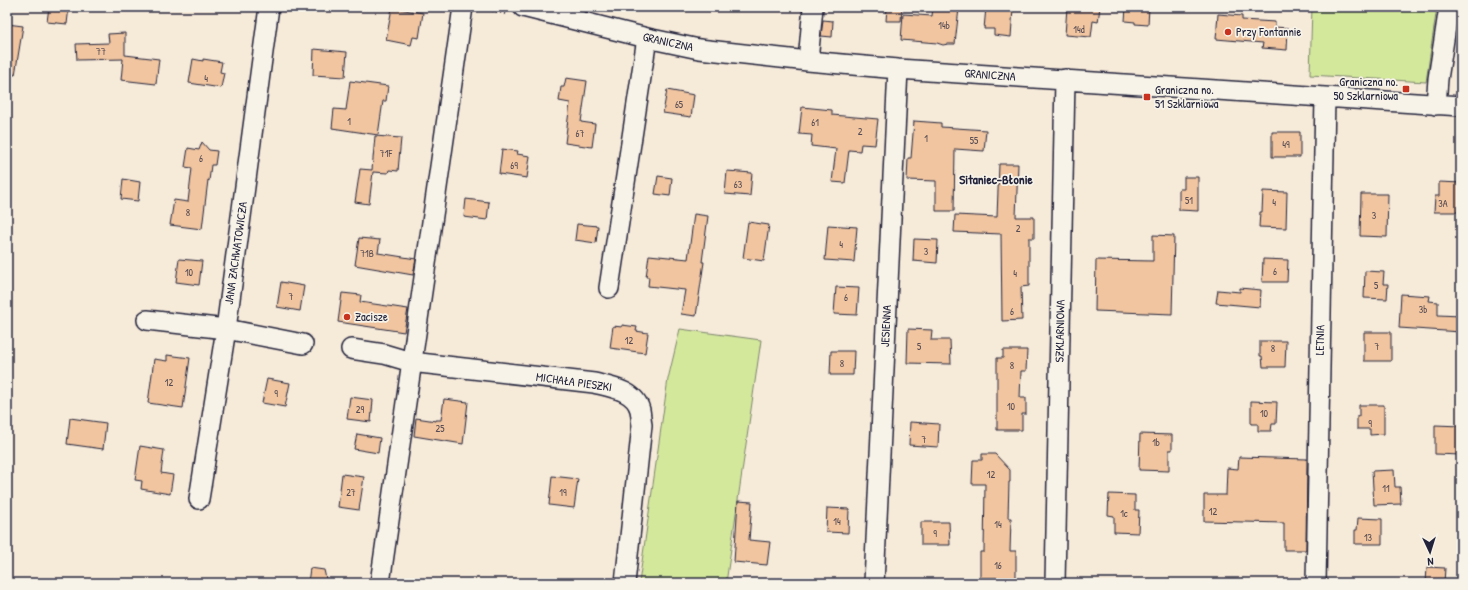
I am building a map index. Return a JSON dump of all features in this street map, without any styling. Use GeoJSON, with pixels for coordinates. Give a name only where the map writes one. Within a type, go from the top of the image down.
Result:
{"type":"FeatureCollection","features":[{"type":"Feature","properties":{"kind":"street","name":"JANA ZACHWATOWICZA"},"geometry":{"type":"LineString","coordinates":[[199,499],[226,329],[269,7]]}},
{"type":"Feature","properties":{"kind":"street"},"geometry":{"type":"LineString","coordinates":[[380,583],[463,7]]}},
{"type":"Feature","properties":{"kind":"street","name":"GRANICZNA"},"geometry":{"type":"LineString","coordinates":[[523,7],[647,38],[698,49],[808,61],[898,69],[1461,106]]}},
{"type":"Feature","properties":{"kind":"street"},"geometry":{"type":"LineString","coordinates":[[808,61],[813,7]]}},
{"type":"Feature","properties":{"kind":"street"},"geometry":{"type":"LineString","coordinates":[[1436,104],[1438,79],[1449,7]]}},
{"type":"Feature","properties":{"kind":"street"},"geometry":{"type":"LineString","coordinates":[[609,288],[647,38]]}},
{"type":"Feature","properties":{"kind":"street","name":"JESIENNA"},"geometry":{"type":"LineString","coordinates":[[874,583],[898,69]]}},
{"type":"Feature","properties":{"kind":"street","name":"SZKLARNIOWA"},"geometry":{"type":"LineString","coordinates":[[1055,583],[1065,79]]}},
{"type":"Feature","properties":{"kind":"street","name":"LETNIA"},"geometry":{"type":"LineString","coordinates":[[1316,583],[1325,97]]}},
{"type":"Feature","properties":{"kind":"street"},"geometry":{"type":"LineString","coordinates":[[148,320],[226,329],[303,344]]}},
{"type":"Feature","properties":{"kind":"street","name":"MICHAŁA PIESZKI"},"geometry":{"type":"LineString","coordinates":[[351,349],[384,354],[412,362],[594,383],[618,389],[634,397],[640,408],[642,425],[625,583]]}},
{"type":"Feature","properties":{"kind":"green space"},"geometry":{"type":"Polygon","coordinates":[[[1312,7],[1437,7],[1426,82],[1310,75],[1312,7]]]}},
{"type":"Feature","properties":{"kind":"green space"},"geometry":{"type":"Polygon","coordinates":[[[680,329],[761,340],[726,583],[639,583],[668,379],[680,329]]]}},
{"type":"Feature","properties":{"kind":"building"},"geometry":{"type":"Polygon","coordinates":[[[49,7],[69,7],[67,24],[47,22],[49,7]]]}},
{"type":"Feature","properties":{"kind":"building"},"geometry":{"type":"Polygon","coordinates":[[[887,7],[902,7],[901,21],[886,21],[887,7]]]}},
{"type":"Feature","properties":{"kind":"building"},"geometry":{"type":"Polygon","coordinates":[[[933,7],[959,8],[955,44],[943,45],[937,43],[901,40],[903,14],[932,16],[933,7]]]}},
{"type":"Feature","properties":{"kind":"building"},"geometry":{"type":"Polygon","coordinates":[[[986,7],[1013,8],[1011,37],[994,35],[994,29],[984,29],[986,7]]]}},
{"type":"Feature","properties":{"kind":"building"},"geometry":{"type":"Polygon","coordinates":[[[1067,7],[1100,7],[1098,22],[1093,21],[1091,37],[1065,35],[1067,7]]]}},
{"type":"Feature","properties":{"kind":"building"},"geometry":{"type":"Polygon","coordinates":[[[1126,7],[1149,7],[1148,25],[1135,24],[1135,22],[1125,21],[1126,7]]]}},
{"type":"Feature","properties":{"kind":"building"},"geometry":{"type":"Polygon","coordinates":[[[392,8],[423,13],[419,38],[413,37],[411,45],[386,40],[392,8]]]}},
{"type":"Feature","properties":{"kind":"building"},"geometry":{"type":"Polygon","coordinates":[[[1218,14],[1242,16],[1242,20],[1275,22],[1275,27],[1288,28],[1287,50],[1262,48],[1263,43],[1216,39],[1218,14]]]}},
{"type":"Feature","properties":{"kind":"building"},"geometry":{"type":"Polygon","coordinates":[[[823,20],[833,21],[832,37],[821,36],[823,20]]]}},
{"type":"Feature","properties":{"kind":"building"},"geometry":{"type":"Polygon","coordinates":[[[7,24],[23,26],[15,75],[7,74],[7,24]]]}},
{"type":"Feature","properties":{"kind":"building"},"geometry":{"type":"Polygon","coordinates":[[[125,33],[125,55],[159,59],[156,84],[121,80],[123,59],[77,60],[76,44],[109,43],[108,34],[125,33]]]}},
{"type":"Feature","properties":{"kind":"building"},"geometry":{"type":"Polygon","coordinates":[[[314,49],[347,52],[345,77],[313,75],[314,49]]]}},
{"type":"Feature","properties":{"kind":"building"},"geometry":{"type":"Polygon","coordinates":[[[193,59],[222,62],[220,72],[224,73],[221,88],[189,83],[193,59]]]}},
{"type":"Feature","properties":{"kind":"building"},"geometry":{"type":"Polygon","coordinates":[[[566,78],[587,81],[581,122],[595,124],[592,147],[565,143],[570,103],[559,101],[561,87],[564,87],[566,78]]]}},
{"type":"Feature","properties":{"kind":"building"},"geometry":{"type":"Polygon","coordinates":[[[350,81],[388,86],[386,101],[383,101],[378,135],[332,128],[334,109],[346,110],[350,81]]]}},
{"type":"Feature","properties":{"kind":"building"},"geometry":{"type":"Polygon","coordinates":[[[667,90],[694,95],[691,117],[663,113],[667,90]]]}},
{"type":"Feature","properties":{"kind":"building"},"geometry":{"type":"Polygon","coordinates":[[[802,107],[832,110],[832,115],[878,119],[875,145],[861,144],[860,151],[849,150],[845,183],[832,182],[836,149],[811,146],[812,135],[799,134],[802,107]]]}},
{"type":"Feature","properties":{"kind":"building"},"geometry":{"type":"Polygon","coordinates":[[[914,121],[941,123],[941,127],[986,130],[984,151],[955,149],[954,211],[936,211],[936,181],[907,180],[908,158],[911,158],[914,121]]]}},
{"type":"Feature","properties":{"kind":"building"},"geometry":{"type":"Polygon","coordinates":[[[1272,132],[1300,132],[1300,157],[1272,157],[1272,132]]]}},
{"type":"Feature","properties":{"kind":"building"},"geometry":{"type":"Polygon","coordinates":[[[375,136],[401,138],[398,171],[389,170],[388,173],[373,172],[369,204],[355,202],[360,169],[372,170],[375,136]]]}},
{"type":"Feature","properties":{"kind":"building"},"geometry":{"type":"Polygon","coordinates":[[[202,142],[209,150],[217,151],[215,165],[211,165],[209,181],[208,180],[202,229],[170,225],[174,200],[188,202],[192,168],[185,167],[188,148],[199,150],[202,142]]]}},
{"type":"Feature","properties":{"kind":"building"},"geometry":{"type":"Polygon","coordinates":[[[502,149],[518,151],[517,154],[530,156],[527,178],[499,174],[502,149]]]}},
{"type":"Feature","properties":{"kind":"building"},"geometry":{"type":"Polygon","coordinates":[[[999,164],[1018,164],[1016,217],[1034,217],[1034,238],[1029,238],[1029,286],[1021,287],[1022,320],[1002,321],[1001,234],[954,232],[955,215],[997,217],[999,164]]]}},
{"type":"Feature","properties":{"kind":"building"},"geometry":{"type":"Polygon","coordinates":[[[727,171],[752,173],[750,196],[725,194],[727,171]]]}},
{"type":"Feature","properties":{"kind":"building"},"geometry":{"type":"Polygon","coordinates":[[[658,176],[672,178],[670,196],[655,194],[658,176]]]}},
{"type":"Feature","properties":{"kind":"building"},"geometry":{"type":"Polygon","coordinates":[[[1184,177],[1198,177],[1198,211],[1179,210],[1179,189],[1184,189],[1184,177]]]}},
{"type":"Feature","properties":{"kind":"building"},"geometry":{"type":"Polygon","coordinates":[[[123,179],[140,182],[138,201],[121,199],[123,179]]]}},
{"type":"Feature","properties":{"kind":"building"},"geometry":{"type":"Polygon","coordinates":[[[1439,182],[1461,183],[1461,212],[1434,212],[1435,196],[1439,196],[1439,182]]]}},
{"type":"Feature","properties":{"kind":"building"},"geometry":{"type":"Polygon","coordinates":[[[1263,191],[1287,192],[1286,228],[1259,227],[1260,212],[1262,212],[1263,191]]]}},
{"type":"Feature","properties":{"kind":"building"},"geometry":{"type":"Polygon","coordinates":[[[1361,194],[1388,194],[1387,237],[1360,236],[1361,194]]]}},
{"type":"Feature","properties":{"kind":"building"},"geometry":{"type":"Polygon","coordinates":[[[466,199],[489,202],[487,220],[464,217],[466,199]]]}},
{"type":"Feature","properties":{"kind":"building"},"geometry":{"type":"Polygon","coordinates":[[[694,214],[708,216],[702,262],[704,262],[696,316],[681,314],[685,290],[648,286],[649,277],[646,277],[649,255],[688,259],[694,214]]]}},
{"type":"Feature","properties":{"kind":"building"},"geometry":{"type":"Polygon","coordinates":[[[748,222],[769,225],[764,261],[743,258],[748,222]]]}},
{"type":"Feature","properties":{"kind":"building"},"geometry":{"type":"Polygon","coordinates":[[[577,224],[598,226],[596,243],[575,240],[577,224]]]}},
{"type":"Feature","properties":{"kind":"building"},"geometry":{"type":"Polygon","coordinates":[[[828,225],[857,227],[854,262],[825,260],[828,225]]]}},
{"type":"Feature","properties":{"kind":"building"},"geometry":{"type":"Polygon","coordinates":[[[1153,235],[1174,236],[1172,314],[1095,311],[1096,260],[1153,261],[1153,235]]]}},
{"type":"Feature","properties":{"kind":"building"},"geometry":{"type":"Polygon","coordinates":[[[359,238],[380,240],[378,253],[416,259],[413,275],[355,265],[359,238]]]}},
{"type":"Feature","properties":{"kind":"building"},"geometry":{"type":"Polygon","coordinates":[[[914,239],[938,240],[937,263],[913,261],[914,239]]]}},
{"type":"Feature","properties":{"kind":"building"},"geometry":{"type":"Polygon","coordinates":[[[179,259],[202,261],[199,285],[176,282],[179,259]]]}},
{"type":"Feature","properties":{"kind":"building"},"geometry":{"type":"Polygon","coordinates":[[[1263,259],[1288,260],[1287,282],[1262,282],[1263,259]]]}},
{"type":"Feature","properties":{"kind":"building"},"geometry":{"type":"Polygon","coordinates":[[[1365,271],[1384,272],[1383,284],[1388,284],[1387,299],[1364,298],[1365,271]]]}},
{"type":"Feature","properties":{"kind":"building"},"geometry":{"type":"Polygon","coordinates":[[[281,282],[304,286],[300,311],[277,307],[281,282]]]}},
{"type":"Feature","properties":{"kind":"building"},"geometry":{"type":"Polygon","coordinates":[[[836,287],[859,288],[857,315],[834,314],[836,287]]]}},
{"type":"Feature","properties":{"kind":"building"},"geometry":{"type":"Polygon","coordinates":[[[1240,288],[1261,290],[1260,307],[1216,303],[1218,290],[1240,292],[1240,288]]]}},
{"type":"Feature","properties":{"kind":"building"},"geometry":{"type":"Polygon","coordinates":[[[342,293],[361,295],[360,302],[408,309],[404,332],[338,322],[342,293]]]}},
{"type":"Feature","properties":{"kind":"building"},"geometry":{"type":"Polygon","coordinates":[[[1401,294],[1430,296],[1429,301],[1438,302],[1438,315],[1461,316],[1461,332],[1399,328],[1401,294]]]}},
{"type":"Feature","properties":{"kind":"building"},"geometry":{"type":"Polygon","coordinates":[[[622,325],[637,327],[636,331],[648,333],[645,353],[610,348],[613,326],[622,327],[622,325]]]}},
{"type":"Feature","properties":{"kind":"building"},"geometry":{"type":"Polygon","coordinates":[[[908,329],[932,330],[931,340],[950,340],[951,364],[907,363],[908,329]]]}},
{"type":"Feature","properties":{"kind":"building"},"geometry":{"type":"Polygon","coordinates":[[[1364,332],[1391,332],[1391,361],[1364,361],[1364,332]]]}},
{"type":"Feature","properties":{"kind":"building"},"geometry":{"type":"Polygon","coordinates":[[[1260,341],[1286,341],[1285,367],[1263,367],[1262,356],[1260,356],[1260,341]]]}},
{"type":"Feature","properties":{"kind":"building"},"geometry":{"type":"Polygon","coordinates":[[[1003,350],[1027,350],[1026,371],[1021,371],[1020,398],[1026,398],[1026,414],[1022,414],[1022,430],[997,430],[997,358],[1003,358],[1003,350]]]}},
{"type":"Feature","properties":{"kind":"building"},"geometry":{"type":"Polygon","coordinates":[[[831,351],[854,351],[853,375],[830,375],[831,351]]]}},
{"type":"Feature","properties":{"kind":"building"},"geometry":{"type":"Polygon","coordinates":[[[167,355],[190,358],[183,408],[148,403],[154,359],[167,361],[167,355]]]}},
{"type":"Feature","properties":{"kind":"building"},"geometry":{"type":"Polygon","coordinates":[[[267,379],[290,383],[285,407],[262,403],[267,379]]]}},
{"type":"Feature","properties":{"kind":"building"},"geometry":{"type":"Polygon","coordinates":[[[350,397],[373,400],[371,422],[347,419],[350,397]]]}},
{"type":"Feature","properties":{"kind":"building"},"geometry":{"type":"Polygon","coordinates":[[[444,399],[468,402],[463,444],[414,436],[416,418],[436,421],[441,420],[444,399]]]}},
{"type":"Feature","properties":{"kind":"building"},"geometry":{"type":"Polygon","coordinates":[[[1251,401],[1277,402],[1276,424],[1272,424],[1271,431],[1258,431],[1258,424],[1251,424],[1251,401]]]}},
{"type":"Feature","properties":{"kind":"building"},"geometry":{"type":"Polygon","coordinates":[[[1359,405],[1384,405],[1384,434],[1370,435],[1370,429],[1357,429],[1359,405]]]}},
{"type":"Feature","properties":{"kind":"building"},"geometry":{"type":"Polygon","coordinates":[[[70,418],[106,423],[103,449],[67,444],[70,418]]]}},
{"type":"Feature","properties":{"kind":"building"},"geometry":{"type":"Polygon","coordinates":[[[910,422],[939,424],[938,447],[909,445],[910,422]]]}},
{"type":"Feature","properties":{"kind":"building"},"geometry":{"type":"Polygon","coordinates":[[[1435,425],[1461,426],[1461,455],[1435,454],[1435,425]]]}},
{"type":"Feature","properties":{"kind":"building"},"geometry":{"type":"Polygon","coordinates":[[[357,434],[380,438],[378,453],[354,449],[357,434]]]}},
{"type":"Feature","properties":{"kind":"building"},"geometry":{"type":"Polygon","coordinates":[[[1140,434],[1172,435],[1172,450],[1169,450],[1169,471],[1139,470],[1140,434]]]}},
{"type":"Feature","properties":{"kind":"building"},"geometry":{"type":"Polygon","coordinates":[[[140,446],[164,450],[161,473],[173,475],[170,494],[141,489],[142,481],[135,480],[140,446]]]}},
{"type":"Feature","properties":{"kind":"building"},"geometry":{"type":"Polygon","coordinates":[[[982,454],[995,454],[1010,470],[1008,518],[1011,518],[1010,551],[1016,551],[1016,578],[980,578],[980,552],[984,552],[985,484],[972,484],[973,460],[982,460],[982,454]]]}},
{"type":"Feature","properties":{"kind":"building"},"geometry":{"type":"Polygon","coordinates":[[[1239,457],[1307,459],[1306,550],[1284,550],[1284,523],[1204,521],[1204,495],[1226,495],[1227,468],[1238,469],[1239,457]]]}},
{"type":"Feature","properties":{"kind":"building"},"geometry":{"type":"Polygon","coordinates":[[[1394,470],[1395,487],[1400,487],[1401,504],[1374,505],[1372,471],[1394,470]]]}},
{"type":"Feature","properties":{"kind":"building"},"geometry":{"type":"Polygon","coordinates":[[[342,474],[364,477],[359,510],[338,507],[342,474]]]}},
{"type":"Feature","properties":{"kind":"building"},"geometry":{"type":"Polygon","coordinates":[[[552,476],[578,479],[574,508],[549,505],[552,476]]]}},
{"type":"Feature","properties":{"kind":"building"},"geometry":{"type":"Polygon","coordinates":[[[1109,494],[1135,495],[1135,510],[1139,510],[1138,533],[1114,532],[1114,516],[1108,515],[1109,494]]]}},
{"type":"Feature","properties":{"kind":"building"},"geometry":{"type":"Polygon","coordinates":[[[738,501],[752,502],[749,540],[770,542],[767,565],[734,562],[738,501]]]}},
{"type":"Feature","properties":{"kind":"building"},"geometry":{"type":"Polygon","coordinates":[[[827,508],[849,509],[848,533],[826,532],[827,508]]]}},
{"type":"Feature","properties":{"kind":"building"},"geometry":{"type":"Polygon","coordinates":[[[1358,518],[1382,519],[1382,544],[1355,544],[1355,530],[1357,530],[1358,518]]]}},
{"type":"Feature","properties":{"kind":"building"},"geometry":{"type":"Polygon","coordinates":[[[921,522],[949,522],[950,545],[921,545],[921,522]]]}},
{"type":"Feature","properties":{"kind":"building"},"geometry":{"type":"Polygon","coordinates":[[[1427,567],[1445,568],[1444,583],[1426,583],[1427,567]]]}},
{"type":"Feature","properties":{"kind":"building"},"geometry":{"type":"Polygon","coordinates":[[[310,568],[324,570],[327,583],[308,583],[310,568]]]}},
{"type":"Feature","properties":{"kind":"place","name":"Przy Fontannie"},"geometry":{"type":"Point","coordinates":[1228,32]}},
{"type":"Feature","properties":{"kind":"place","name":"Graniczna no. 50 Szklarniowa"},"geometry":{"type":"Point","coordinates":[1406,89]}},
{"type":"Feature","properties":{"kind":"place","name":"Graniczna no. 51 Szklarniowa"},"geometry":{"type":"Point","coordinates":[1147,97]}},
{"type":"Feature","properties":{"kind":"place","name":"Zacisze"},"geometry":{"type":"Point","coordinates":[347,317]}},
{"type":"Feature","properties":{"kind":"district","name":"Sitaniec-Błonie"},"geometry":{"type":"Point","coordinates":[996,179]}}]}
